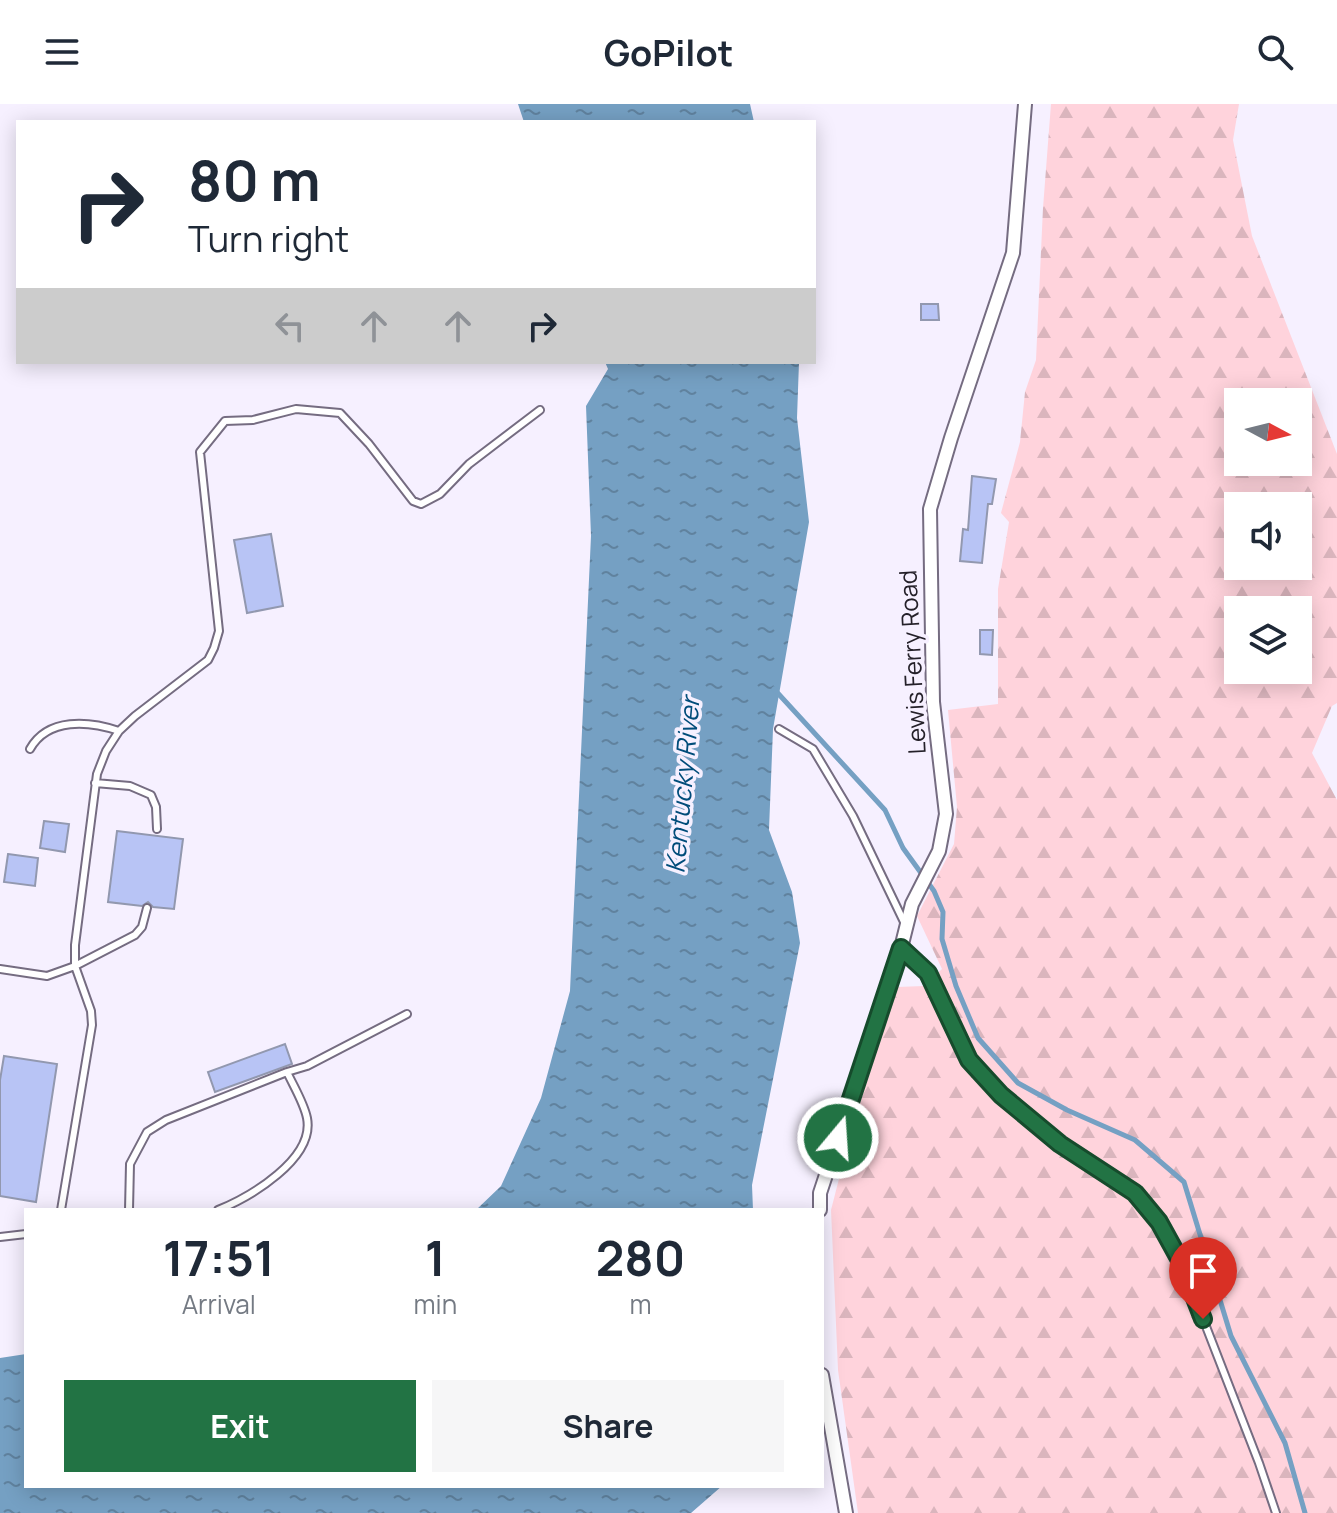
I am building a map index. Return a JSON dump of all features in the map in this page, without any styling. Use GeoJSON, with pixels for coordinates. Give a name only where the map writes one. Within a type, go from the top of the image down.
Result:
{"type":"FeatureCollection","features":[{"type":"Feature","properties":{"kind":"street","name":"Lewis Ferry Road"},"geometry":{"type":"LineString","coordinates":[[820,1208],[820,1193],[901,948],[912,904],[939,851],[946,814],[933,702],[930,509],[1013,253],[1025,104]]}},
{"type":"Feature","properties":{"kind":"street"},"geometry":{"type":"LineString","coordinates":[[824,1386],[846,1513]]}},
{"type":"Feature","properties":{"kind":"lane"},"geometry":{"type":"LineString","coordinates":[[61,1208],[92,1025],[91,1011],[75,966],[75,945],[95,783],[106,751],[119,731],[208,660],[219,631],[200,452],[225,421],[253,420],[296,409],[340,413],[369,444],[413,501],[421,504],[440,494],[469,464],[540,410]]}},
{"type":"Feature","properties":{"kind":"lane"},"geometry":{"type":"LineString","coordinates":[[30,749],[37,738],[50,729],[70,724],[100,725],[119,731]]}},
{"type":"Feature","properties":{"kind":"lane"},"geometry":{"type":"LineString","coordinates":[[779,729],[813,749],[853,816],[906,927]]}},
{"type":"Feature","properties":{"kind":"lane"},"geometry":{"type":"LineString","coordinates":[[95,783],[130,786],[151,795],[156,807],[157,829]]}},
{"type":"Feature","properties":{"kind":"lane"},"geometry":{"type":"LineString","coordinates":[[0,969],[47,976],[75,966],[135,935],[142,927],[147,908]]}},
{"type":"Feature","properties":{"kind":"lane"},"geometry":{"type":"LineString","coordinates":[[901,948],[928,973],[969,1060],[1001,1095],[1060,1144],[1135,1193],[1159,1222],[1181,1262],[1276,1513]]}},
{"type":"Feature","properties":{"kind":"lane"},"geometry":{"type":"LineString","coordinates":[[129,1208],[130,1164],[147,1132],[166,1120],[307,1066],[407,1014]]}},
{"type":"Feature","properties":{"kind":"lane"},"geometry":{"type":"LineString","coordinates":[[223,1208],[273,1177],[298,1154],[308,1136],[307,1117],[287,1072]]}},
{"type":"Feature","properties":{"kind":"lane"},"geometry":{"type":"LineString","coordinates":[[0,1237],[24,1234]]}},
{"type":"Feature","properties":{"kind":"green space"},"geometry":{"type":"Polygon","coordinates":[[[1051,104],[1239,104],[1233,140],[1252,236],[1311,388],[1224,388],[1224,476],[1312,476],[1312,390],[1337,454],[1337,703],[1332,706],[1312,753],[1337,800],[1337,1513],[858,1513],[838,1370],[831,1210],[852,1128],[897,987],[924,986],[942,969],[917,916],[954,844],[957,807],[948,710],[998,704],[998,589],[1009,522],[1001,513],[1020,442],[1025,392],[1036,360],[1051,104]]]}},
{"type":"Feature","properties":{"kind":"water"},"geometry":{"type":"Polygon","coordinates":[[[518,104],[750,104],[754,120],[523,120],[518,104]]]}},
{"type":"Feature","properties":{"kind":"water","name":"Kentucky River"},"geometry":{"type":"Polygon","coordinates":[[[606,364],[799,364],[797,418],[809,522],[773,729],[769,830],[792,892],[800,943],[752,1185],[753,1208],[478,1208],[501,1186],[541,1098],[570,991],[591,536],[586,406],[608,369],[606,364]]]}},
{"type":"Feature","properties":{"kind":"water"},"geometry":{"type":"Polygon","coordinates":[[[24,1354],[24,1488],[720,1488],[691,1513],[0,1513],[0,1358],[24,1354]]]}},
{"type":"Feature","properties":{"kind":"building"},"geometry":{"type":"Polygon","coordinates":[[[921,304],[938,304],[939,320],[921,320],[921,304]]]}},
{"type":"Feature","properties":{"kind":"building"},"geometry":{"type":"Polygon","coordinates":[[[972,476],[996,479],[992,504],[988,504],[982,563],[960,561],[963,529],[968,530],[972,476]]]}},
{"type":"Feature","properties":{"kind":"building"},"geometry":{"type":"Polygon","coordinates":[[[271,534],[283,606],[247,613],[234,540],[271,534]]]}},
{"type":"Feature","properties":{"kind":"building"},"geometry":{"type":"Polygon","coordinates":[[[980,630],[993,630],[992,655],[980,654],[980,630]]]}},
{"type":"Feature","properties":{"kind":"building"},"geometry":{"type":"Polygon","coordinates":[[[44,821],[69,824],[65,852],[40,848],[44,821]]]}},
{"type":"Feature","properties":{"kind":"building"},"geometry":{"type":"Polygon","coordinates":[[[117,831],[183,839],[174,909],[153,907],[148,902],[142,906],[108,902],[117,831]]]}},
{"type":"Feature","properties":{"kind":"building"},"geometry":{"type":"Polygon","coordinates":[[[8,854],[38,858],[35,886],[4,882],[8,854]]]}},
{"type":"Feature","properties":{"kind":"building"},"geometry":{"type":"Polygon","coordinates":[[[285,1044],[292,1064],[215,1092],[208,1072],[285,1044]]]}},
{"type":"Feature","properties":{"kind":"building"},"geometry":{"type":"Polygon","coordinates":[[[4,1056],[57,1064],[36,1202],[0,1196],[0,1080],[4,1056]]]}},
{"type":"Feature","properties":{"kind":"waterway"},"geometry":{"type":"LineString","coordinates":[[774,689],[885,810],[903,848],[934,891],[943,912],[942,939],[956,986],[978,1038],[1018,1083],[1067,1110],[1135,1140],[1184,1182],[1231,1336],[1285,1443],[1305,1513]]}},
{"type":"Feature","properties":{"kind":"route"},"geometry":{"type":"LineString","coordinates":[[838,1138],[901,948],[928,973],[969,1060],[1001,1095],[1060,1144],[1135,1193],[1159,1222],[1181,1262],[1203,1319]]}}]}
